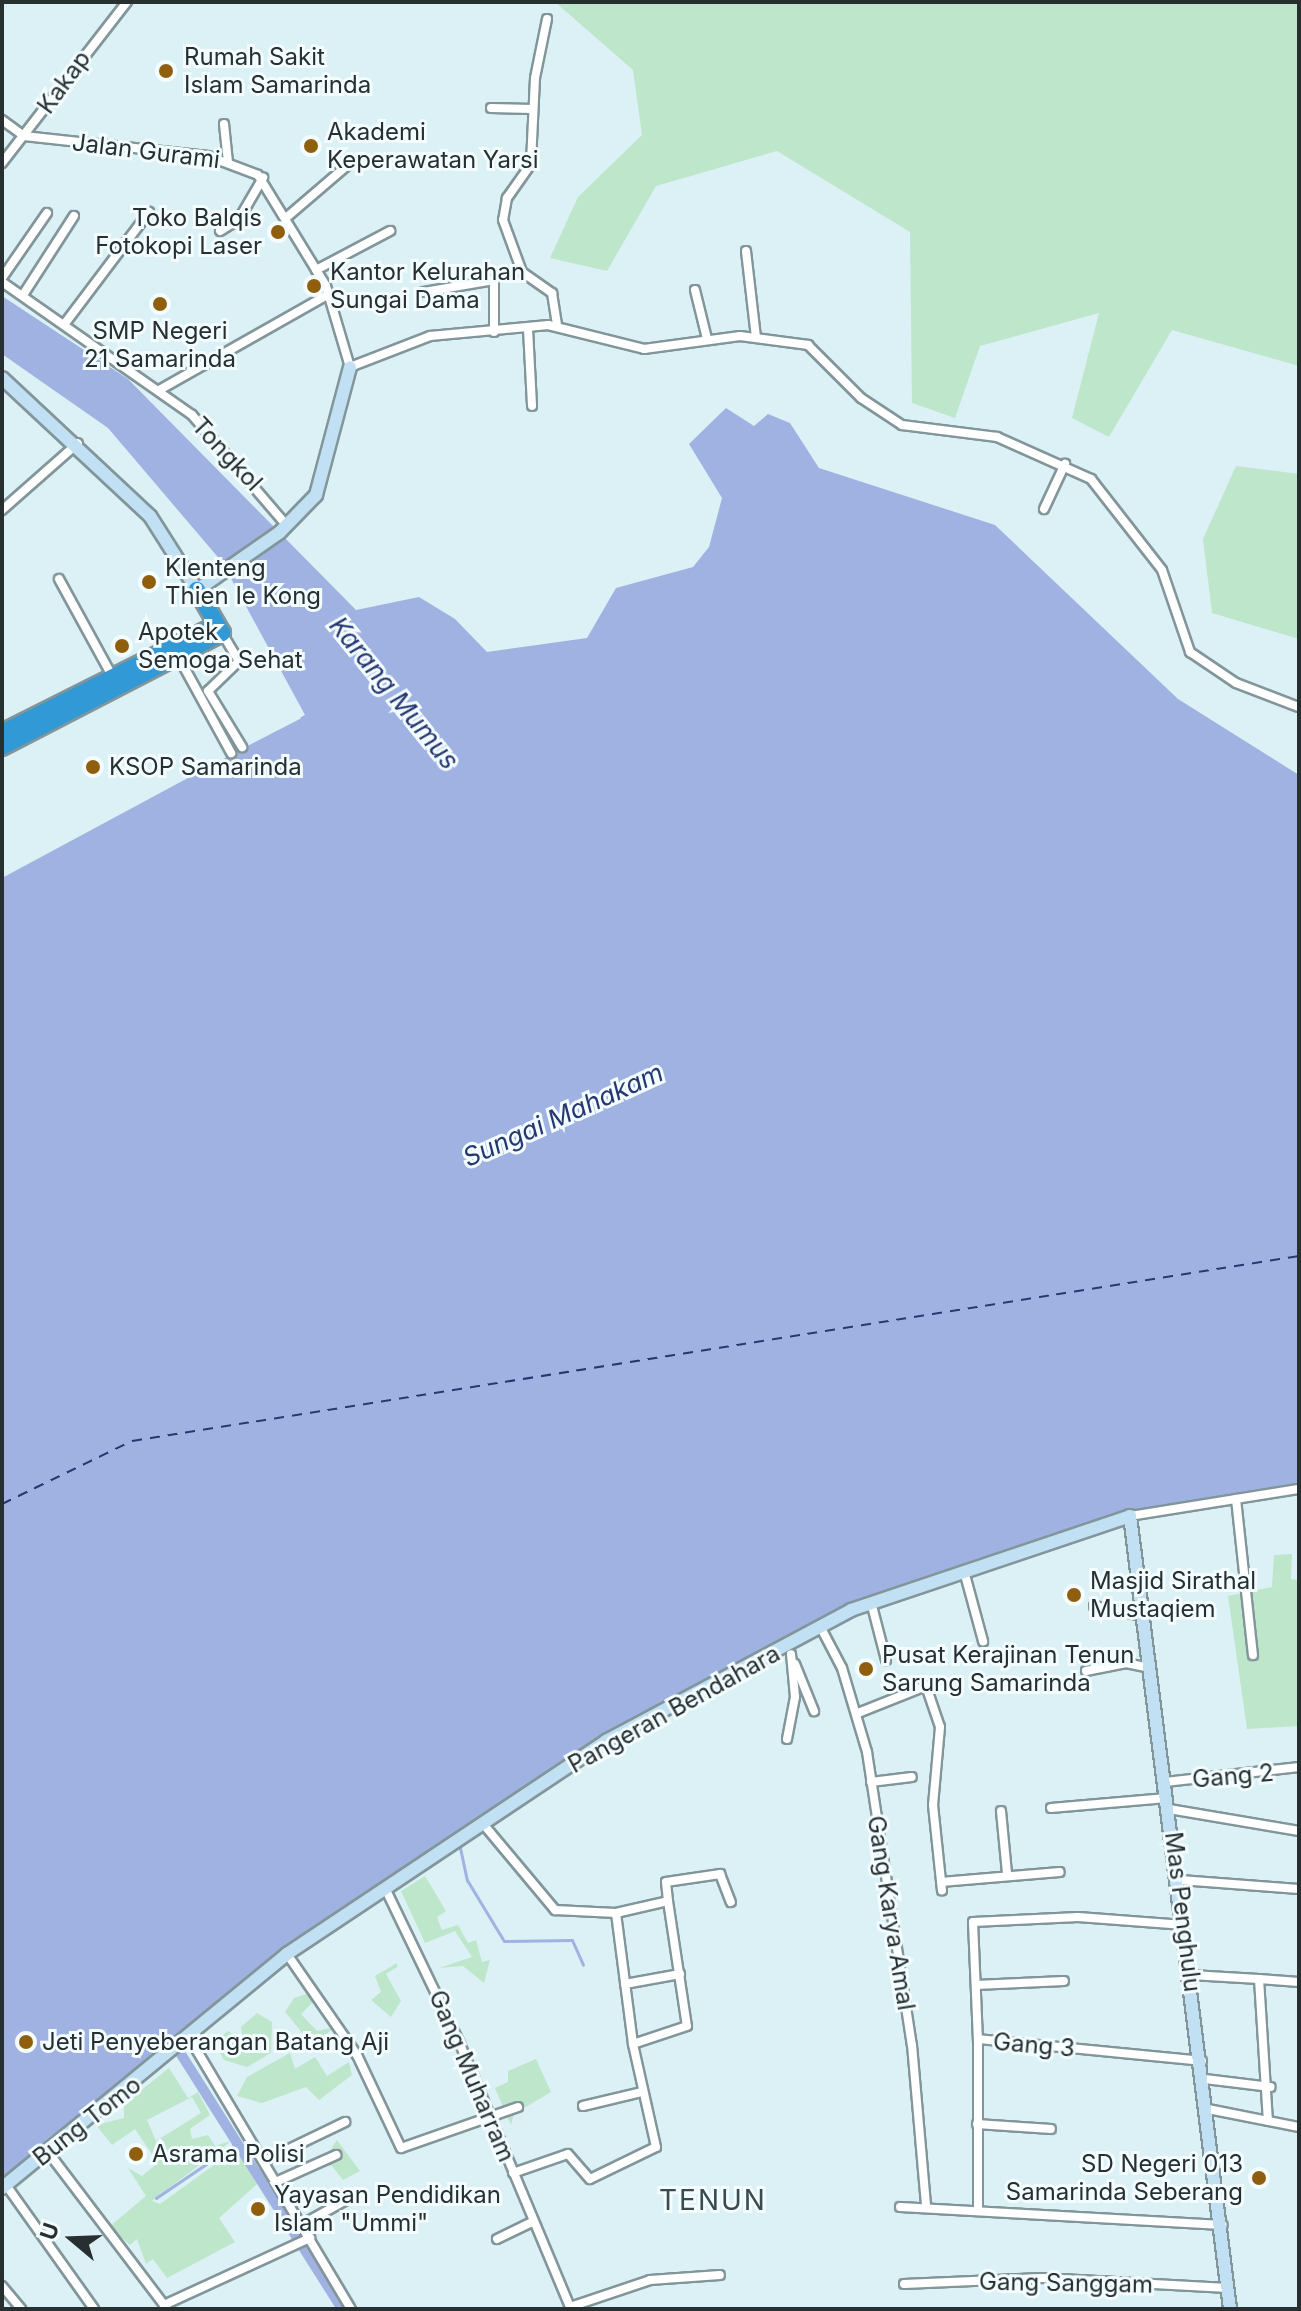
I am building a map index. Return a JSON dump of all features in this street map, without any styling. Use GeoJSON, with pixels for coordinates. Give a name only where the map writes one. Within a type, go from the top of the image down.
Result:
{"type":"FeatureCollection","features":[{"type":"Feature","properties":{"kind":"highway"},"geometry":{"type":"LineString","coordinates":[[197,590],[220,629]]}},
{"type":"Feature","properties":{"kind":"highway"},"geometry":{"type":"LineString","coordinates":[[3,737],[111,674],[220,629]]}},
{"type":"Feature","properties":{"kind":"highway"},"geometry":{"type":"LineString","coordinates":[[3,737],[178,656],[220,629]]}},
{"type":"Feature","properties":{"kind":"street","name":"Kakap"},"geometry":{"type":"LineString","coordinates":[[2,163],[127,2]]}},
{"type":"Feature","properties":{"kind":"street"},"geometry":{"type":"LineString","coordinates":[[547,19],[532,109],[531,164],[507,198],[503,220],[522,272],[552,293],[557,326]]}},
{"type":"Feature","properties":{"kind":"street"},"geometry":{"type":"LineString","coordinates":[[491,108],[532,109]]}},
{"type":"Feature","properties":{"kind":"street"},"geometry":{"type":"LineString","coordinates":[[2,120],[24,136]]}},
{"type":"Feature","properties":{"kind":"street"},"geometry":{"type":"LineString","coordinates":[[224,124],[228,161]]}},
{"type":"Feature","properties":{"kind":"street","name":"Jalan Gurami"},"geometry":{"type":"LineString","coordinates":[[24,136],[228,161],[263,178]]}},
{"type":"Feature","properties":{"kind":"street"},"geometry":{"type":"LineString","coordinates":[[287,217],[350,163]]}},
{"type":"Feature","properties":{"kind":"street"},"geometry":{"type":"LineString","coordinates":[[2,378],[79,443],[150,516],[197,590],[218,576],[283,529],[322,484],[350,367],[329,294],[263,178],[239,219],[220,231]]}},
{"type":"Feature","properties":{"kind":"street"},"geometry":{"type":"LineString","coordinates":[[66,322],[149,212]]}},
{"type":"Feature","properties":{"kind":"street"},"geometry":{"type":"LineString","coordinates":[[2,280],[47,213]]}},
{"type":"Feature","properties":{"kind":"street"},"geometry":{"type":"LineString","coordinates":[[23,295],[74,216]]}},
{"type":"Feature","properties":{"kind":"street"},"geometry":{"type":"LineString","coordinates":[[316,270],[390,231]]}},
{"type":"Feature","properties":{"kind":"street"},"geometry":{"type":"LineString","coordinates":[[746,251],[756,337]]}},
{"type":"Feature","properties":{"kind":"street","name":"Tongkol"},"geometry":{"type":"LineString","coordinates":[[2,280],[161,389],[217,440],[283,529]]}},
{"type":"Feature","properties":{"kind":"street"},"geometry":{"type":"LineString","coordinates":[[424,292],[494,280],[494,332]]}},
{"type":"Feature","properties":{"kind":"street"},"geometry":{"type":"LineString","coordinates":[[695,290],[707,339]]}},
{"type":"Feature","properties":{"kind":"street"},"geometry":{"type":"LineString","coordinates":[[161,389],[329,294]]}},
{"type":"Feature","properties":{"kind":"street"},"geometry":{"type":"LineString","coordinates":[[350,367],[421,338],[557,326],[644,349],[707,339],[756,337],[812,347],[861,398],[902,425],[997,437],[1065,464],[1110,497],[1151,551],[1190,652],[1236,683],[1299,707]]}},
{"type":"Feature","properties":{"kind":"street"},"geometry":{"type":"LineString","coordinates":[[528,329],[532,406]]}},
{"type":"Feature","properties":{"kind":"street"},"geometry":{"type":"LineString","coordinates":[[2,510],[79,443]]}},
{"type":"Feature","properties":{"kind":"street"},"geometry":{"type":"LineString","coordinates":[[1044,509],[1065,464]]}},
{"type":"Feature","properties":{"kind":"street"},"geometry":{"type":"LineString","coordinates":[[59,579],[111,674]]}},
{"type":"Feature","properties":{"kind":"street"},"geometry":{"type":"LineString","coordinates":[[220,629],[239,661],[208,691],[242,747]]}},
{"type":"Feature","properties":{"kind":"street"},"geometry":{"type":"LineString","coordinates":[[178,656],[231,753]]}},
{"type":"Feature","properties":{"kind":"street"},"geometry":{"type":"LineString","coordinates":[[1130,1516],[1299,1489]]}},
{"type":"Feature","properties":{"kind":"street"},"geometry":{"type":"LineString","coordinates":[[1236,1499],[1253,1655]]}},
{"type":"Feature","properties":{"kind":"street","name":"Pangeran Bendahara"},"geometry":{"type":"LineString","coordinates":[[188,2041],[287,1954],[466,1838],[606,1741],[789,1650],[821,1628],[871,1602],[1130,1516]]}},
{"type":"Feature","properties":{"kind":"street","name":"Mas Penghulu"},"geometry":{"type":"LineString","coordinates":[[1130,1516],[1138,1617],[1180,1880],[1230,2309]]}},
{"type":"Feature","properties":{"kind":"street"},"geometry":{"type":"LineString","coordinates":[[964,1571],[983,1641]]}},
{"type":"Feature","properties":{"kind":"street"},"geometry":{"type":"LineString","coordinates":[[871,1602],[886,1660]]}},
{"type":"Feature","properties":{"kind":"street"},"geometry":{"type":"LineString","coordinates":[[1094,1606],[1138,1617]]}},
{"type":"Feature","properties":{"kind":"street","name":"Gang Karya Amal"},"geometry":{"type":"LineString","coordinates":[[821,1628],[858,1713],[871,1782],[912,2045],[926,2206]]}},
{"type":"Feature","properties":{"kind":"street"},"geometry":{"type":"LineString","coordinates":[[789,1650],[814,1711]]}},
{"type":"Feature","properties":{"kind":"street"},"geometry":{"type":"LineString","coordinates":[[787,1739],[795,1697],[789,1650]]}},
{"type":"Feature","properties":{"kind":"street"},"geometry":{"type":"LineString","coordinates":[[1086,1671],[1126,1663],[1145,1669]]}},
{"type":"Feature","properties":{"kind":"street"},"geometry":{"type":"LineString","coordinates":[[858,1713],[926,1686],[940,1727],[933,1805],[941,1887],[1007,1873],[1060,1872]]}},
{"type":"Feature","properties":{"kind":"street","name":"Gang 2"},"geometry":{"type":"LineString","coordinates":[[1165,1782],[1299,1767]]}},
{"type":"Feature","properties":{"kind":"street"},"geometry":{"type":"LineString","coordinates":[[871,1782],[912,1777]]}},
{"type":"Feature","properties":{"kind":"street"},"geometry":{"type":"LineString","coordinates":[[1051,1808],[1168,1804],[1299,1831]]}},
{"type":"Feature","properties":{"kind":"street"},"geometry":{"type":"LineString","coordinates":[[1001,1811],[1007,1873]]}},
{"type":"Feature","properties":{"kind":"street"},"geometry":{"type":"LineString","coordinates":[[484,1825],[553,1909],[616,1913],[668,1901]]}},
{"type":"Feature","properties":{"kind":"street"},"geometry":{"type":"LineString","coordinates":[[633,2044],[686,2027],[665,1883],[720,1874],[731,1902]]}},
{"type":"Feature","properties":{"kind":"street"},"geometry":{"type":"LineString","coordinates":[[1180,1880],[1299,1889]]}},
{"type":"Feature","properties":{"kind":"street","name":"Gang Muharram"},"geometry":{"type":"LineString","coordinates":[[386,1890],[491,2115],[571,2308]]}},
{"type":"Feature","properties":{"kind":"street"},"geometry":{"type":"LineString","coordinates":[[513,2173],[568,2154],[590,2179],[656,2147],[633,2044],[616,1913]]}},
{"type":"Feature","properties":{"kind":"street","name":"Gang 3"},"geometry":{"type":"LineString","coordinates":[[1185,1925],[1078,1917],[971,1926],[978,2039],[1203,2061]]}},
{"type":"Feature","properties":{"kind":"street"},"geometry":{"type":"LineString","coordinates":[[287,1954],[357,2055],[400,2147],[518,2107]]}},
{"type":"Feature","properties":{"kind":"street"},"geometry":{"type":"LineString","coordinates":[[625,1984],[680,1974]]}},
{"type":"Feature","properties":{"kind":"street"},"geometry":{"type":"LineString","coordinates":[[1191,1975],[1299,1982]]}},
{"type":"Feature","properties":{"kind":"street"},"geometry":{"type":"LineString","coordinates":[[1259,1979],[1271,2087],[1268,2121]]}},
{"type":"Feature","properties":{"kind":"street"},"geometry":{"type":"LineString","coordinates":[[976,1985],[1064,1981]]}},
{"type":"Feature","properties":{"kind":"street"},"geometry":{"type":"LineString","coordinates":[[978,2039],[978,2209]]}},
{"type":"Feature","properties":{"kind":"street"},"geometry":{"type":"LineString","coordinates":[[188,2041],[266,2160],[303,2224],[306,2240],[351,2309]]}},
{"type":"Feature","properties":{"kind":"street","name":"Bung Tomo"},"geometry":{"type":"LineString","coordinates":[[4,2186],[188,2041]]}},
{"type":"Feature","properties":{"kind":"street"},"geometry":{"type":"LineString","coordinates":[[1205,2079],[1271,2087]]}},
{"type":"Feature","properties":{"kind":"street"},"geometry":{"type":"LineString","coordinates":[[583,2106],[642,2092]]}},
{"type":"Feature","properties":{"kind":"street"},"geometry":{"type":"LineString","coordinates":[[1208,2109],[1299,2127]]}},
{"type":"Feature","properties":{"kind":"street"},"geometry":{"type":"LineString","coordinates":[[266,2160],[345,2122]]}},
{"type":"Feature","properties":{"kind":"street"},"geometry":{"type":"LineString","coordinates":[[977,2124],[1051,2129]]}},
{"type":"Feature","properties":{"kind":"street"},"geometry":{"type":"LineString","coordinates":[[48,2152],[165,2307],[306,2240]]}},
{"type":"Feature","properties":{"kind":"street"},"geometry":{"type":"LineString","coordinates":[[278,2181],[336,2155]]}},
{"type":"Feature","properties":{"kind":"street"},"geometry":{"type":"LineString","coordinates":[[4,2186],[94,2309]]}},
{"type":"Feature","properties":{"kind":"street"},"geometry":{"type":"LineString","coordinates":[[303,2224],[348,2199]]}},
{"type":"Feature","properties":{"kind":"street"},"geometry":{"type":"LineString","coordinates":[[900,2207],[926,2206],[1222,2225]]}},
{"type":"Feature","properties":{"kind":"street"},"geometry":{"type":"LineString","coordinates":[[497,2239],[534,2221]]}},
{"type":"Feature","properties":{"kind":"street"},"geometry":{"type":"LineString","coordinates":[[571,2308],[650,2280],[720,2275]]}},
{"type":"Feature","properties":{"kind":"street","name":"Gang Sanggam"},"geometry":{"type":"LineString","coordinates":[[904,2284],[1042,2278],[1228,2288]]}},
{"type":"Feature","properties":{"kind":"street"},"geometry":{"type":"LineString","coordinates":[[2,2286],[21,2309]]}},
{"type":"Feature","properties":{"kind":"green space"},"geometry":{"type":"Polygon","coordinates":[[[555,2],[1299,2],[1299,366],[1172,330],[1109,437],[1072,418],[1099,313],[980,346],[955,418],[912,403],[910,232],[777,151],[656,186],[607,271],[550,258],[578,197],[642,135],[633,70],[555,2]]]}},
{"type":"Feature","properties":{"kind":"green space"},"geometry":{"type":"Polygon","coordinates":[[[1236,466],[1299,474],[1299,639],[1212,613],[1203,539],[1236,466]]]}},
{"type":"Feature","properties":{"kind":"green space"},"geometry":{"type":"Polygon","coordinates":[[[1292,1554],[1291,1579],[1299,1580],[1299,1726],[1247,1729],[1228,1596],[1272,1587],[1274,1555],[1292,1554]]]}},
{"type":"Feature","properties":{"kind":"green space"},"geometry":{"type":"Polygon","coordinates":[[[425,1876],[446,1911],[437,1917],[442,1930],[458,1925],[468,1943],[476,1940],[482,1962],[490,1960],[484,1983],[463,1966],[439,1968],[472,1957],[455,1931],[425,1943],[401,1891],[425,1876]]]}},
{"type":"Feature","properties":{"kind":"green space"},"geometry":{"type":"Polygon","coordinates":[[[397,1963],[397,1967],[386,1974],[401,2001],[391,2017],[371,2000],[381,1992],[375,1976],[397,1963]]]}},
{"type":"Feature","properties":{"kind":"green space"},"geometry":{"type":"Polygon","coordinates":[[[310,1993],[315,2000],[301,2014],[317,2031],[335,2027],[325,2035],[331,2047],[319,2053],[285,2012],[294,1998],[310,1993]]]}},
{"type":"Feature","properties":{"kind":"green space"},"geometry":{"type":"Polygon","coordinates":[[[257,2013],[272,2022],[271,2053],[247,2067],[224,2060],[214,2042],[228,2031],[243,2041],[241,2027],[257,2013]]]}},
{"type":"Feature","properties":{"kind":"green space"},"geometry":{"type":"Polygon","coordinates":[[[290,2053],[295,2069],[315,2057],[327,2076],[349,2062],[352,2075],[319,2100],[306,2087],[262,2103],[237,2096],[247,2077],[290,2053]]]}},
{"type":"Feature","properties":{"kind":"green space"},"geometry":{"type":"Polygon","coordinates":[[[536,2059],[551,2092],[514,2114],[511,2125],[495,2088],[508,2082],[508,2071],[536,2059]]]}},
{"type":"Feature","properties":{"kind":"green space"},"geometry":{"type":"Polygon","coordinates":[[[169,2068],[188,2098],[198,2092],[210,2115],[190,2129],[192,2139],[208,2135],[215,2146],[231,2141],[152,2201],[160,2204],[236,2149],[257,2184],[219,2218],[235,2242],[167,2278],[153,2259],[146,2264],[137,2239],[130,2245],[109,2227],[146,2196],[128,2168],[142,2176],[158,2163],[135,2129],[112,2145],[96,2125],[124,2118],[124,2104],[169,2068]],[[192,2097],[147,2120],[156,2141],[201,2113],[192,2097]]]}},
{"type":"Feature","properties":{"kind":"green space"},"geometry":{"type":"Polygon","coordinates":[[[337,2140],[360,2171],[343,2180],[332,2166],[320,2166],[337,2140]]]}},
{"type":"Feature","properties":{"kind":"water"},"geometry":{"type":"Polygon","coordinates":[[[2,296],[128,379],[356,610],[419,597],[455,619],[487,652],[587,638],[616,588],[693,567],[709,547],[722,498],[689,444],[726,408],[754,426],[768,414],[790,423],[819,468],[995,525],[1178,699],[1299,775],[1299,1487],[1172,1506],[846,1609],[605,1738],[339,1916],[2,2182],[2,878],[305,715],[222,562],[108,428],[2,354],[2,296]]]}},
{"type":"Feature","properties":{"kind":"pier"},"geometry":{"type":"Polygon","coordinates":[[[299,715],[301,719],[2,871],[2,866],[299,715]]]}},
{"type":"Feature","properties":{"kind":"waterway"},"geometry":{"type":"LineString","coordinates":[[459,1843],[467,1880],[504,1941],[572,1940],[583,1965]]}},
{"type":"Feature","properties":{"kind":"waterway"},"geometry":{"type":"LineString","coordinates":[[172,2040],[342,2309]]}},
{"type":"Feature","properties":{"kind":"waterway"},"geometry":{"type":"LineString","coordinates":[[156,2198],[237,2143]]}},
{"type":"Feature","properties":{"kind":"ferry route"},"geometry":{"type":"LineString","coordinates":[[2,1504],[132,1441],[1299,1256]]}},
{"type":"Feature","properties":{"kind":"place","name":"Rumah Sakit Islam Samarinda"},"geometry":{"type":"Point","coordinates":[166,71]}},
{"type":"Feature","properties":{"kind":"place","name":"Akademi Keperawatan Yarsi"},"geometry":{"type":"Point","coordinates":[311,146]}},
{"type":"Feature","properties":{"kind":"place","name":"Toko Balqis Fotokopi Laser"},"geometry":{"type":"Point","coordinates":[278,232]}},
{"type":"Feature","properties":{"kind":"place","name":"Kantor Kelurahan Sungai Dama"},"geometry":{"type":"Point","coordinates":[314,286]}},
{"type":"Feature","properties":{"kind":"place","name":"SMP Negeri 21 Samarinda"},"geometry":{"type":"Point","coordinates":[160,304]}},
{"type":"Feature","properties":{"kind":"place","name":"Klenteng Thien Ie Kong"},"geometry":{"type":"Point","coordinates":[149,582]}},
{"type":"Feature","properties":{"kind":"place","name":"Apotek Semoga Sehat"},"geometry":{"type":"Point","coordinates":[122,646]}},
{"type":"Feature","properties":{"kind":"place","name":"KSOP Samarinda"},"geometry":{"type":"Point","coordinates":[93,767]}},
{"type":"Feature","properties":{"kind":"place","name":"Masjid Sirathal Mustaqiem"},"geometry":{"type":"Point","coordinates":[1074,1595]}},
{"type":"Feature","properties":{"kind":"place","name":"Pusat Kerajinan Tenun Sarung Samarinda"},"geometry":{"type":"Point","coordinates":[866,1669]}},
{"type":"Feature","properties":{"kind":"place","name":"Jeti Penyeberangan Batang Aji"},"geometry":{"type":"Point","coordinates":[26,2042]}},
{"type":"Feature","properties":{"kind":"place","name":"Asrama Polisi"},"geometry":{"type":"Point","coordinates":[136,2154]}},
{"type":"Feature","properties":{"kind":"place","name":"SD Negeri 013 Samarinda Seberang"},"geometry":{"type":"Point","coordinates":[1259,2178]}},
{"type":"Feature","properties":{"kind":"place","name":"Yayasan Pendidikan Islam \"Ummi\""},"geometry":{"type":"Point","coordinates":[258,2209]}},
{"type":"Feature","properties":{"kind":"district","name":"TENUN"},"geometry":{"type":"Point","coordinates":[713,2200]}},
{"type":"Feature","properties":{"kind":"water label","name":"Karang Mumus"},"geometry":{"type":"Point","coordinates":[394,693]}},
{"type":"Feature","properties":{"kind":"water label","name":"Sungai Mahakam"},"geometry":{"type":"Point","coordinates":[563,1115]}}]}
